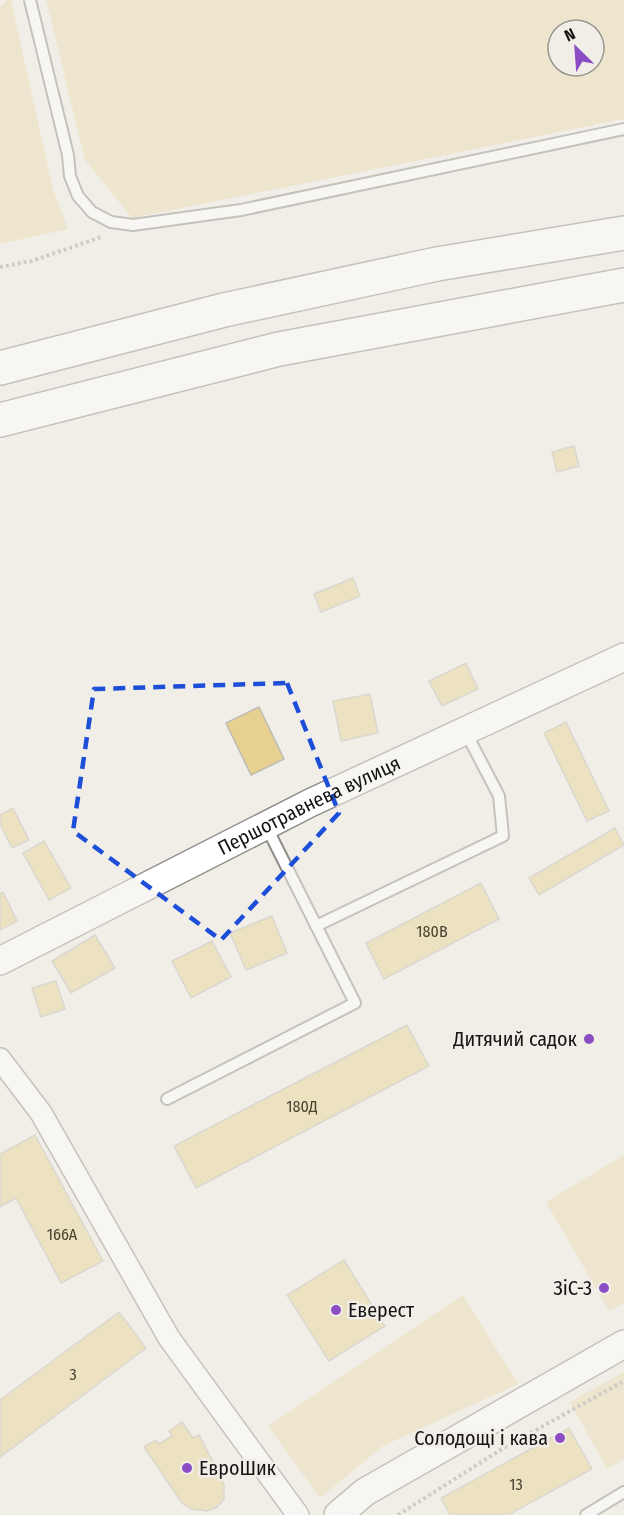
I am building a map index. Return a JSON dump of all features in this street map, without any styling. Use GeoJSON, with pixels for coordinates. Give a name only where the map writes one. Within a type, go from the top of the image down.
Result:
{"type":"FeatureCollection","features":[{"type":"Feature","properties":{"kind":"highway"},"geometry":{"type":"LineString","coordinates":[[0,368],[224,310],[437,264],[624,233]]}},
{"type":"Feature","properties":{"kind":"highway"},"geometry":{"type":"LineString","coordinates":[[0,420],[279,348],[624,285]]}},
{"type":"Feature","properties":{"kind":"highway"},"geometry":{"type":"LineString","coordinates":[[0,441],[279,348]]}},
{"type":"Feature","properties":{"kind":"street","name":"Першотравнева вулиця"},"geometry":{"type":"LineString","coordinates":[[0,961],[266,826],[624,657]]}},
{"type":"Feature","properties":{"kind":"street"},"geometry":{"type":"LineString","coordinates":[[0,1059],[42,1113],[169,1338],[298,1515]]}},
{"type":"Feature","properties":{"kind":"street"},"geometry":{"type":"LineString","coordinates":[[338,1515],[365,1492],[624,1344]]}},
{"type":"Feature","properties":{"kind":"lane"},"geometry":{"type":"LineString","coordinates":[[30,0],[68,154],[70,176],[78,196],[93,212],[111,222],[133,225],[241,210],[624,129]]}},
{"type":"Feature","properties":{"kind":"lane"},"geometry":{"type":"LineString","coordinates":[[316,926],[503,836],[499,796],[465,731]]}},
{"type":"Feature","properties":{"kind":"lane"},"geometry":{"type":"LineString","coordinates":[[167,1099],[355,1003],[266,826]]}},
{"type":"Feature","properties":{"kind":"lane"},"geometry":{"type":"LineString","coordinates":[[586,1515],[624,1492]]}},
{"type":"Feature","properties":{"kind":"path"},"geometry":{"type":"LineString","coordinates":[[0,267],[32,261],[133,225]]}},
{"type":"Feature","properties":{"kind":"path"},"geometry":{"type":"LineString","coordinates":[[398,1515],[502,1449],[624,1381]]}},
{"type":"Feature","properties":{"kind":"highlighted area"},"geometry":{"type":"Polygon","coordinates":[[[287,683],[339,813],[221,940],[73,831],[94,689],[287,683]]]}},
{"type":"Feature","properties":{"kind":"shaded area"},"geometry":{"type":"Polygon","coordinates":[[[7,0],[11,0],[53,189],[68,229],[0,244],[0,7],[7,0]]]}},
{"type":"Feature","properties":{"kind":"shaded area"},"geometry":{"type":"Polygon","coordinates":[[[46,0],[624,0],[624,119],[132,218],[85,160],[46,0]]]}},
{"type":"Feature","properties":{"kind":"shaded area"},"geometry":{"type":"Polygon","coordinates":[[[624,1155],[624,1303],[609,1311],[546,1202],[624,1155]]]}},
{"type":"Feature","properties":{"kind":"shaded area"},"geometry":{"type":"Polygon","coordinates":[[[463,1295],[518,1384],[383,1446],[320,1498],[268,1426],[463,1295]]]}},
{"type":"Feature","properties":{"kind":"shaded area"},"geometry":{"type":"Polygon","coordinates":[[[624,1372],[624,1459],[607,1469],[570,1402],[624,1372]]]}},
{"type":"Feature","properties":{"kind":"building"},"geometry":{"type":"Polygon","coordinates":[[[574,446],[579,466],[557,472],[552,452],[574,446]]]}},
{"type":"Feature","properties":{"kind":"building"},"geometry":{"type":"Polygon","coordinates":[[[353,578],[360,596],[321,612],[314,594],[353,578]]]}},
{"type":"Feature","properties":{"kind":"building"},"geometry":{"type":"Polygon","coordinates":[[[466,663],[478,689],[442,706],[429,681],[466,663]]]}},
{"type":"Feature","properties":{"kind":"building"},"geometry":{"type":"Polygon","coordinates":[[[370,694],[378,733],[341,741],[333,701],[370,694]]]}},
{"type":"Feature","properties":{"kind":"building"},"geometry":{"type":"Polygon","coordinates":[[[259,707],[284,759],[251,775],[226,723],[259,707]]]}},
{"type":"Feature","properties":{"kind":"building"},"geometry":{"type":"Polygon","coordinates":[[[566,722],[609,811],[587,821],[544,733],[566,722]]]}},
{"type":"Feature","properties":{"kind":"building"},"geometry":{"type":"Polygon","coordinates":[[[13,808],[29,840],[12,848],[0,824],[0,815],[13,808]]]}},
{"type":"Feature","properties":{"kind":"building"},"geometry":{"type":"Polygon","coordinates":[[[615,828],[624,845],[539,895],[529,878],[615,828]]]}},
{"type":"Feature","properties":{"kind":"building"},"geometry":{"type":"Polygon","coordinates":[[[44,841],[71,888],[49,900],[23,853],[44,841]]]}},
{"type":"Feature","properties":{"kind":"building"},"geometry":{"type":"Polygon","coordinates":[[[481,883],[499,919],[384,979],[366,943],[481,883]]]}},
{"type":"Feature","properties":{"kind":"building"},"geometry":{"type":"Polygon","coordinates":[[[3,892],[17,921],[0,930],[0,894],[3,892]]]}},
{"type":"Feature","properties":{"kind":"building"},"geometry":{"type":"Polygon","coordinates":[[[272,916],[287,953],[246,970],[230,933],[272,916]]]}},
{"type":"Feature","properties":{"kind":"building"},"geometry":{"type":"Polygon","coordinates":[[[95,935],[115,968],[71,993],[52,961],[95,935]]]}},
{"type":"Feature","properties":{"kind":"building"},"geometry":{"type":"Polygon","coordinates":[[[212,941],[231,977],[191,998],[172,961],[212,941]]]}},
{"type":"Feature","properties":{"kind":"building"},"geometry":{"type":"Polygon","coordinates":[[[56,981],[65,1009],[41,1017],[32,988],[56,981]]]}},
{"type":"Feature","properties":{"kind":"building"},"geometry":{"type":"Polygon","coordinates":[[[407,1025],[429,1066],[196,1188],[174,1146],[407,1025]]]}},
{"type":"Feature","properties":{"kind":"building"},"geometry":{"type":"Polygon","coordinates":[[[35,1135],[103,1261],[61,1283],[16,1198],[0,1207],[0,1154],[35,1135]]]}},
{"type":"Feature","properties":{"kind":"building","name":"Еверест"},"geometry":{"type":"Polygon","coordinates":[[[344,1260],[385,1326],[329,1361],[287,1295],[344,1260]]]}},
{"type":"Feature","properties":{"kind":"building"},"geometry":{"type":"Polygon","coordinates":[[[119,1312],[146,1348],[0,1457],[0,1400],[119,1312]]]}},
{"type":"Feature","properties":{"kind":"building","name":"ЕвроШик"},"geometry":{"type":"Polygon","coordinates":[[[182,1422],[193,1438],[199,1435],[224,1484],[224,1499],[217,1507],[207,1511],[191,1509],[182,1503],[144,1447],[156,1440],[159,1444],[172,1436],[169,1431],[182,1422]]]}},
{"type":"Feature","properties":{"kind":"building"},"geometry":{"type":"Polygon","coordinates":[[[569,1428],[592,1469],[508,1515],[450,1515],[441,1498],[569,1428]]]}},
{"type":"Feature","properties":{"kind":"place","name":"Дитячий садок"},"geometry":{"type":"Point","coordinates":[589,1039]}},
{"type":"Feature","properties":{"kind":"place","name":"ЗіС-3"},"geometry":{"type":"Point","coordinates":[604,1288]}},
{"type":"Feature","properties":{"kind":"place","name":"Еверест"},"geometry":{"type":"Point","coordinates":[336,1310]}},
{"type":"Feature","properties":{"kind":"place","name":"Солодощі і кава"},"geometry":{"type":"Point","coordinates":[560,1438]}},
{"type":"Feature","properties":{"kind":"place","name":"ЕвроШик"},"geometry":{"type":"Point","coordinates":[187,1468]}}]}
